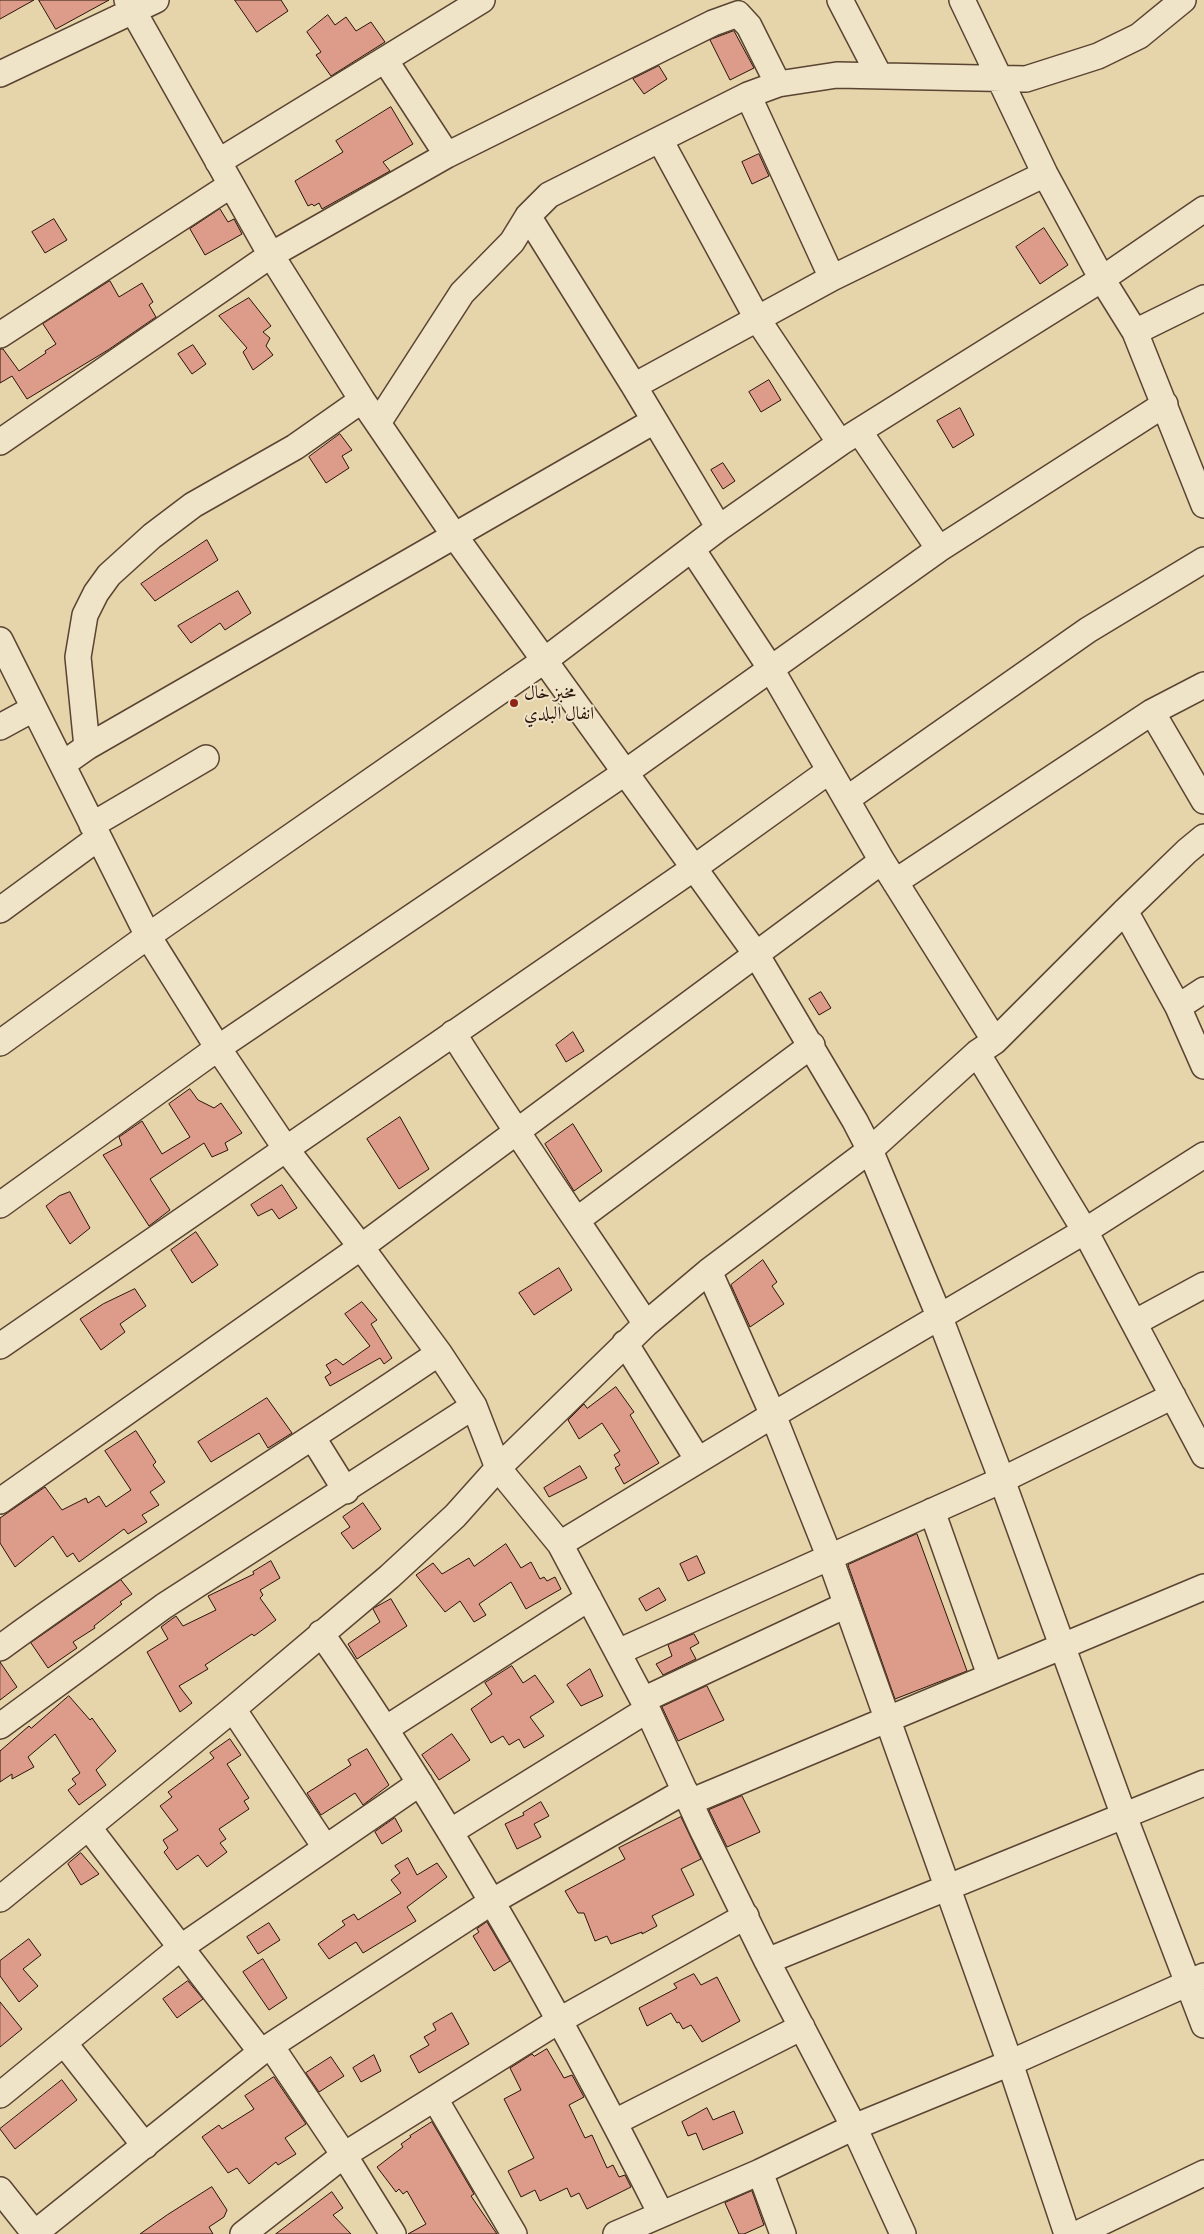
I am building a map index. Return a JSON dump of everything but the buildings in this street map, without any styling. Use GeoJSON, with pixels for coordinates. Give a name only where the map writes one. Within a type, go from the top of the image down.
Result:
{"type":"FeatureCollection","features":[{"type":"Feature","properties":{"kind":"street"},"geometry":{"type":"LineString","coordinates":[[0,74],[130,6],[156,0]]}},
{"type":"Feature","properties":{"kind":"street"},"geometry":{"type":"LineString","coordinates":[[218,162],[482,0]]}},
{"type":"Feature","properties":{"kind":"street"},"geometry":{"type":"LineString","coordinates":[[840,0],[879,76]]}},
{"type":"Feature","properties":{"kind":"street"},"geometry":{"type":"LineString","coordinates":[[378,423],[462,294],[512,242],[528,216],[549,195],[748,95],[778,84],[837,75],[1026,79],[1098,56],[1139,36],[1183,0]]}},
{"type":"Feature","properties":{"kind":"street"},"geometry":{"type":"LineString","coordinates":[[965,1],[997,77],[1045,174],[1102,279],[1135,332],[1204,505]]}},
{"type":"Feature","properties":{"kind":"street"},"geometry":{"type":"LineString","coordinates":[[130,6],[271,255],[362,400],[454,535],[756,954],[812,1045],[855,1121],[870,1150],[940,1318],[1002,1480],[1124,1816],[1195,1979],[1204,2026]]}},
{"type":"Feature","properties":{"kind":"street"},"geometry":{"type":"LineString","coordinates":[[0,442],[271,255],[447,155],[713,23],[738,14],[749,26],[778,84]]}},
{"type":"Feature","properties":{"kind":"street"},"geometry":{"type":"LineString","coordinates":[[385,60],[447,155]]}},
{"type":"Feature","properties":{"kind":"street"},"geometry":{"type":"LineString","coordinates":[[748,95],[832,278]]}},
{"type":"Feature","properties":{"kind":"street"},"geometry":{"type":"LineString","coordinates":[[660,140],[758,320],[939,550]]}},
{"type":"Feature","properties":{"kind":"street"},"geometry":{"type":"LineString","coordinates":[[634,386],[832,278],[1045,174]]}},
{"type":"Feature","properties":{"kind":"street"},"geometry":{"type":"LineString","coordinates":[[0,335],[231,184]]}},
{"type":"Feature","properties":{"kind":"street"},"geometry":{"type":"LineString","coordinates":[[0,1043],[148,936],[544,660],[719,528],[849,437],[1102,279],[1204,208]]}},
{"type":"Feature","properties":{"kind":"street"},"geometry":{"type":"LineString","coordinates":[[528,216],[634,386],[719,528]]}},
{"type":"Feature","properties":{"kind":"street"},"geometry":{"type":"LineString","coordinates":[[1135,332],[1204,298]]}},
{"type":"Feature","properties":{"kind":"street"},"geometry":{"type":"LineString","coordinates":[[87,747],[78,657],[85,615],[96,593],[109,575],[152,536],[193,505],[295,447],[362,400]]}},
{"type":"Feature","properties":{"kind":"street"},"geometry":{"type":"LineString","coordinates":[[0,1205],[218,1048],[626,772],[939,550],[1165,404]]}},
{"type":"Feature","properties":{"kind":"street"},"geometry":{"type":"LineString","coordinates":[[63,764],[87,747],[654,421]]}},
{"type":"Feature","properties":{"kind":"street"},"geometry":{"type":"LineString","coordinates":[[692,549],[771,669],[829,772],[889,871],[986,1047],[1173,1396],[1201,1441]]}},
{"type":"Feature","properties":{"kind":"street"},"geometry":{"type":"LineString","coordinates":[[847,799],[1088,630],[1204,560]]}},
{"type":"Feature","properties":{"kind":"street"},"geometry":{"type":"LineString","coordinates":[[0,640],[148,936],[218,1048],[286,1149],[361,1247],[439,1354],[474,1406],[498,1468],[560,1544],[645,1705],[767,1962],[854,2128],[903,2234]]}},
{"type":"Feature","properties":{"kind":"street"},"geometry":{"type":"LineString","coordinates":[[0,1501],[361,1247],[756,954],[1152,712],[1204,685]]}},
{"type":"Feature","properties":{"kind":"street"},"geometry":{"type":"LineString","coordinates":[[0,727],[33,708]]}},
{"type":"Feature","properties":{"kind":"street"},"geometry":{"type":"LineString","coordinates":[[1152,712],[1204,801]]}},
{"type":"Feature","properties":{"kind":"street"},"geometry":{"type":"LineString","coordinates":[[0,910],[95,831],[206,758]]}},
{"type":"Feature","properties":{"kind":"street"},"geometry":{"type":"LineString","coordinates":[[0,1346],[694,868],[829,772]]}},
{"type":"Feature","properties":{"kind":"street"},"geometry":{"type":"LineString","coordinates":[[0,1900],[233,1709],[321,1632],[389,1577],[455,1516],[498,1468],[625,1343],[709,1271],[870,1150],[986,1047],[1188,850],[1204,837]]}},
{"type":"Feature","properties":{"kind":"street"},"geometry":{"type":"LineString","coordinates":[[1125,911],[1178,1007],[1204,1066]]}},
{"type":"Feature","properties":{"kind":"street"},"geometry":{"type":"LineString","coordinates":[[1178,1007],[1204,990]]}},
{"type":"Feature","properties":{"kind":"street"},"geometry":{"type":"LineString","coordinates":[[453,1034],[516,1133],[646,1324]]}},
{"type":"Feature","properties":{"kind":"street"},"geometry":{"type":"LineString","coordinates":[[577,1220],[812,1045]]}},
{"type":"Feature","properties":{"kind":"street"},"geometry":{"type":"LineString","coordinates":[[560,1544],[773,1414],[940,1318],[1085,1231],[1204,1155]]}},
{"type":"Feature","properties":{"kind":"street"},"geometry":{"type":"LineString","coordinates":[[709,1271],[773,1414],[830,1558],[1010,2063],[1067,2234]]}},
{"type":"Feature","properties":{"kind":"street"},"geometry":{"type":"LineString","coordinates":[[1134,1324],[1204,1285]]}},
{"type":"Feature","properties":{"kind":"street"},"geometry":{"type":"LineString","coordinates":[[625,1343],[698,1460]]}},
{"type":"Feature","properties":{"kind":"street"},"geometry":{"type":"LineString","coordinates":[[0,1648],[135,1553],[439,1354]]}},
{"type":"Feature","properties":{"kind":"street"},"geometry":{"type":"LineString","coordinates":[[618,1652],[1002,1480],[1173,1396]]}},
{"type":"Feature","properties":{"kind":"street"},"geometry":{"type":"LineString","coordinates":[[0,1726],[164,1606],[346,1491],[474,1406]]}},
{"type":"Feature","properties":{"kind":"street"},"geometry":{"type":"LineString","coordinates":[[313,1438],[346,1491]]}},
{"type":"Feature","properties":{"kind":"street"},"geometry":{"type":"LineString","coordinates":[[932,1511],[990,1675]]}},
{"type":"Feature","properties":{"kind":"street"},"geometry":{"type":"LineString","coordinates":[[0,2190],[35,2234],[266,2049],[493,1901],[687,1796],[888,1717],[1204,1587]]}},
{"type":"Feature","properties":{"kind":"street"},"geometry":{"type":"LineString","coordinates":[[387,1728],[589,1598]]}},
{"type":"Feature","properties":{"kind":"street"},"geometry":{"type":"LineString","coordinates":[[450,1832],[645,1705],[846,1605]]}},
{"type":"Feature","properties":{"kind":"street"},"geometry":{"type":"LineString","coordinates":[[321,1632],[387,1728],[493,1901],[615,2122],[661,2214]]}},
{"type":"Feature","properties":{"kind":"street"},"geometry":{"type":"LineString","coordinates":[[233,1709],[325,1847]]}},
{"type":"Feature","properties":{"kind":"street"},"geometry":{"type":"LineString","coordinates":[[0,2095],[180,1948],[420,1783]]}},
{"type":"Feature","properties":{"kind":"street"},"geometry":{"type":"LineString","coordinates":[[767,1962],[1204,1783]]}},
{"type":"Feature","properties":{"kind":"street"},"geometry":{"type":"LineString","coordinates":[[89,1828],[180,1948],[266,2049],[344,2155],[393,2234]]}},
{"type":"Feature","properties":{"kind":"street"},"geometry":{"type":"LineString","coordinates":[[243,2234],[344,2155],[560,2020],[746,1916]]}},
{"type":"Feature","properties":{"kind":"street"},"geometry":{"type":"LineString","coordinates":[[616,2234],[760,2172],[854,2128],[1010,2063],[1195,1979]]}},
{"type":"Feature","properties":{"kind":"street"},"geometry":{"type":"LineString","coordinates":[[615,2122],[802,2027]]}},
{"type":"Feature","properties":{"kind":"street"},"geometry":{"type":"LineString","coordinates":[[64,2043],[144,2146]]}},
{"type":"Feature","properties":{"kind":"street"},"geometry":{"type":"LineString","coordinates":[[435,2099],[514,2234]]}},
{"type":"Feature","properties":{"kind":"street"},"geometry":{"type":"LineString","coordinates":[[760,2172],[783,2234]]}},
{"type":"Feature","properties":{"kind":"street"},"geometry":{"type":"LineString","coordinates":[[1077,2234],[1204,2173]]}},
{"type":"Feature","properties":{"kind":"place","name":"مخبز خال انفال البلدي"},"geometry":{"type":"Point","coordinates":[514,703]}}]}
